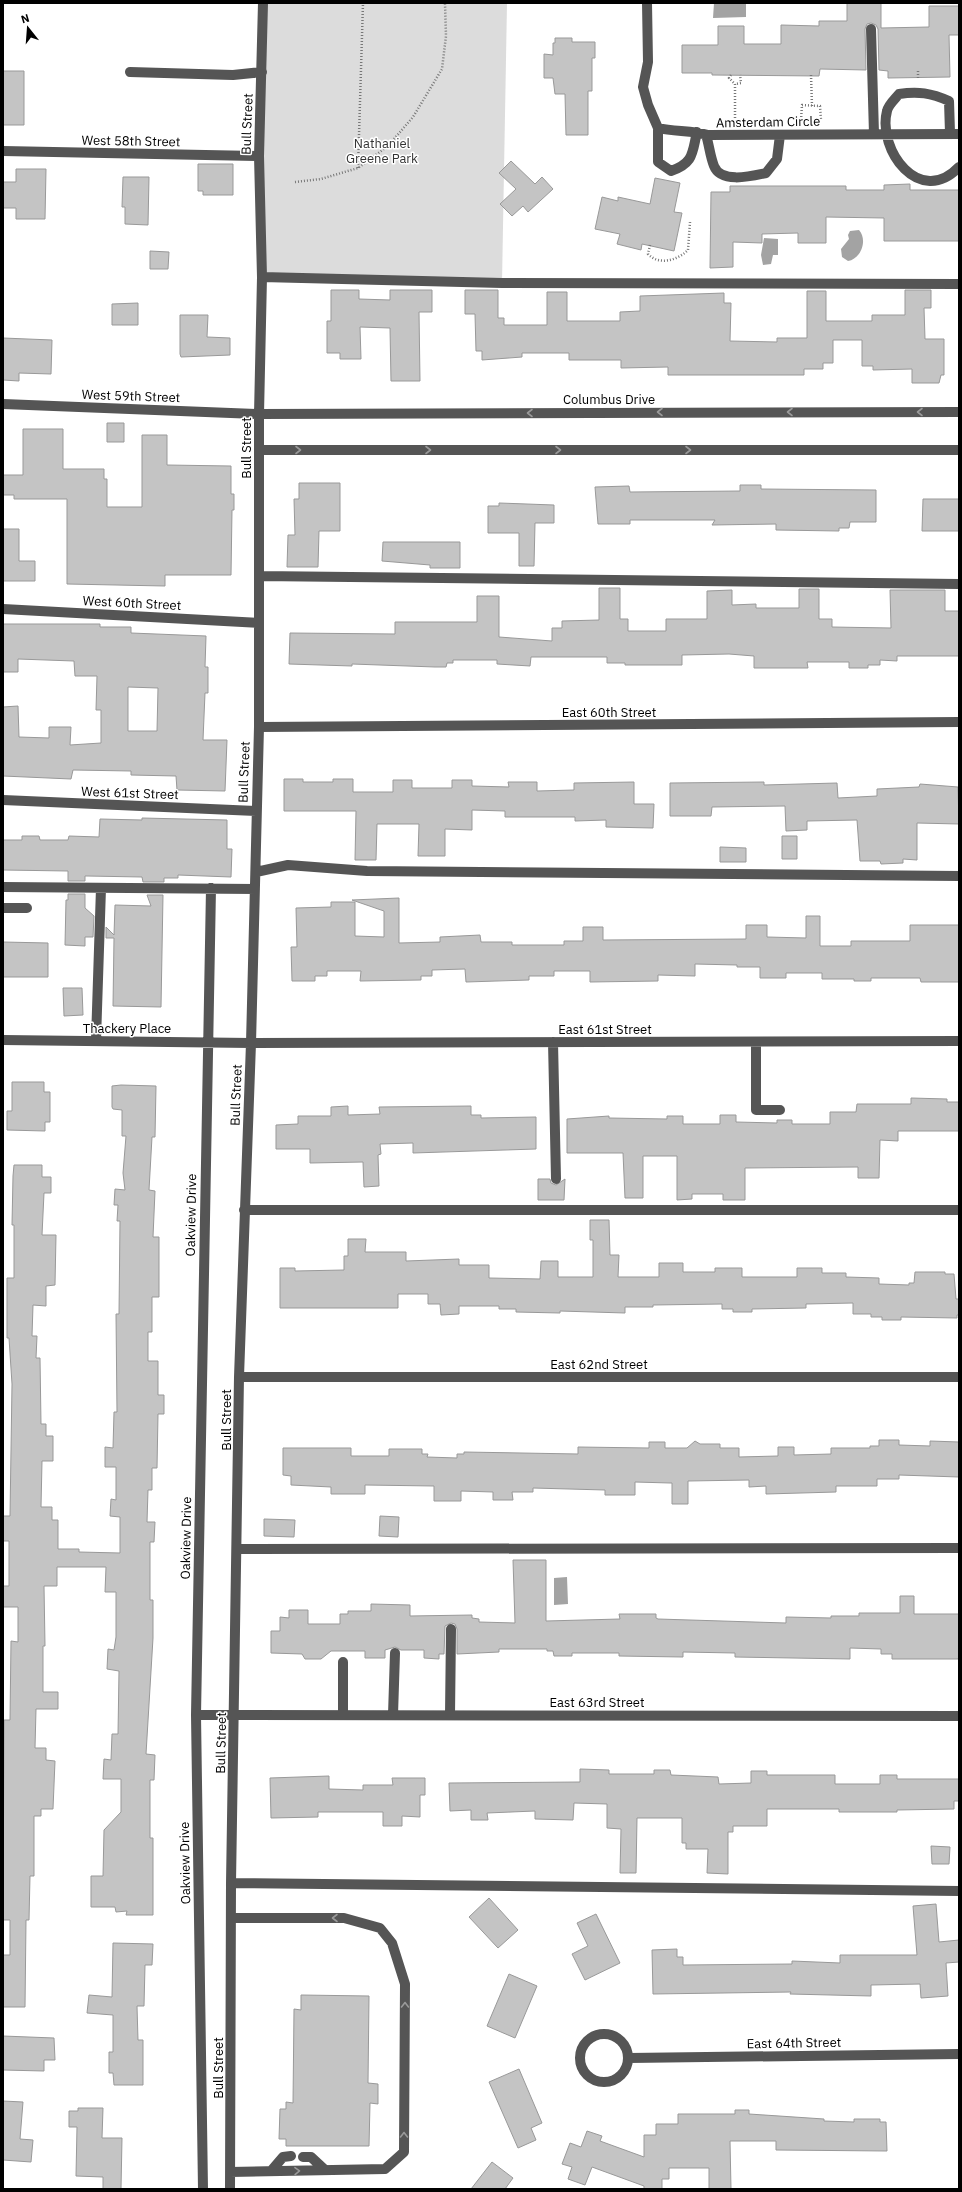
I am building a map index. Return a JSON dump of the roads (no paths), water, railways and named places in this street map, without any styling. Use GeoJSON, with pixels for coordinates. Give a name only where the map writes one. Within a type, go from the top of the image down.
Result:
{"type":"FeatureCollection","features":[{"type":"Feature","properties":{"kind":"street","name":"Bull Street"},"geometry":{"type":"LineString","coordinates":[[230,2189],[231,1882],[238,1549],[239,1378],[251,1043],[259,727],[259,414],[262,277],[259,156],[263,3]]}},
{"type":"Feature","properties":{"kind":"street"},"geometry":{"type":"LineString","coordinates":[[647,3],[648,62],[643,87],[648,105],[658,128],[658,162],[671,171],[684,166],[691,158],[702,133]]}},
{"type":"Feature","properties":{"kind":"street"},"geometry":{"type":"LineString","coordinates":[[871,30],[874,134]]}},
{"type":"Feature","properties":{"kind":"street"},"geometry":{"type":"LineString","coordinates":[[130,72],[233,75],[262,72]]}},
{"type":"Feature","properties":{"kind":"street"},"geometry":{"type":"LineString","coordinates":[[955,133],[949,101],[935,95],[918,91],[899,94],[887,110],[885,133],[900,165],[914,178],[927,181],[943,180],[959,167]]}},
{"type":"Feature","properties":{"kind":"street","name":"Amsterdam Circle"},"geometry":{"type":"LineString","coordinates":[[658,128],[671,131],[736,135],[955,133]]}},
{"type":"Feature","properties":{"kind":"street"},"geometry":{"type":"LineString","coordinates":[[702,133],[714,167],[724,175],[741,177],[766,173],[777,159],[780,134]]}},
{"type":"Feature","properties":{"kind":"street","name":"West 58th Street"},"geometry":{"type":"LineString","coordinates":[[3,151],[259,156]]}},
{"type":"Feature","properties":{"kind":"street"},"geometry":{"type":"LineString","coordinates":[[262,277],[502,283],[959,284]]}},
{"type":"Feature","properties":{"kind":"street","name":"West 59th Street"},"geometry":{"type":"LineString","coordinates":[[3,404],[259,414]]}},
{"type":"Feature","properties":{"kind":"street","name":"Columbus Drive"},"geometry":{"type":"LineString","coordinates":[[259,414],[959,412]]}},
{"type":"Feature","properties":{"kind":"street"},"geometry":{"type":"LineString","coordinates":[[259,450],[959,450]]}},
{"type":"Feature","properties":{"kind":"street"},"geometry":{"type":"LineString","coordinates":[[259,576],[959,584]]}},
{"type":"Feature","properties":{"kind":"street","name":"West 60th Street"},"geometry":{"type":"LineString","coordinates":[[3,609],[259,623]]}},
{"type":"Feature","properties":{"kind":"street","name":"East 60th Street"},"geometry":{"type":"LineString","coordinates":[[259,727],[959,722]]}},
{"type":"Feature","properties":{"kind":"street","name":"West 61st Street"},"geometry":{"type":"LineString","coordinates":[[3,800],[256,811]]}},
{"type":"Feature","properties":{"kind":"street"},"geometry":{"type":"LineString","coordinates":[[256,872],[288,865],[367,871],[959,876]]}},
{"type":"Feature","properties":{"kind":"street"},"geometry":{"type":"LineString","coordinates":[[3,887],[255,889]]}},
{"type":"Feature","properties":{"kind":"street"},"geometry":{"type":"LineString","coordinates":[[96,1040],[101,888]]}},
{"type":"Feature","properties":{"kind":"street","name":"Oakview Drive"},"geometry":{"type":"LineString","coordinates":[[203,2189],[196,1715],[207,1041],[211,888]]}},
{"type":"Feature","properties":{"kind":"street"},"geometry":{"type":"LineString","coordinates":[[3,908],[27,908]]}},
{"type":"Feature","properties":{"kind":"street","name":"Thackery Place"},"geometry":{"type":"LineString","coordinates":[[3,1040],[207,1041],[251,1043]]}},
{"type":"Feature","properties":{"kind":"street","name":"East 61st Street"},"geometry":{"type":"LineString","coordinates":[[251,1043],[959,1041]]}},
{"type":"Feature","properties":{"kind":"street"},"geometry":{"type":"LineString","coordinates":[[553,1042],[556,1179]]}},
{"type":"Feature","properties":{"kind":"street"},"geometry":{"type":"LineString","coordinates":[[756,1042],[756,1110],[780,1110]]}},
{"type":"Feature","properties":{"kind":"street"},"geometry":{"type":"LineString","coordinates":[[244,1210],[959,1210]]}},
{"type":"Feature","properties":{"kind":"street","name":"East 62nd Street"},"geometry":{"type":"LineString","coordinates":[[239,1378],[959,1377]]}},
{"type":"Feature","properties":{"kind":"street"},"geometry":{"type":"LineString","coordinates":[[238,1549],[959,1548]]}},
{"type":"Feature","properties":{"kind":"street"},"geometry":{"type":"LineString","coordinates":[[450,1715],[451,1629]]}},
{"type":"Feature","properties":{"kind":"street"},"geometry":{"type":"LineString","coordinates":[[393,1715],[395,1653]]}},
{"type":"Feature","properties":{"kind":"street"},"geometry":{"type":"LineString","coordinates":[[343,1662],[343,1715]]}},
{"type":"Feature","properties":{"kind":"street","name":"East 63rd Street"},"geometry":{"type":"LineString","coordinates":[[196,1715],[959,1716]]}},
{"type":"Feature","properties":{"kind":"street"},"geometry":{"type":"LineString","coordinates":[[231,1882],[959,1891]]}},
{"type":"Feature","properties":{"kind":"street"},"geometry":{"type":"LineString","coordinates":[[230,2172],[384,2169],[404,2152],[405,1984],[392,1943],[380,1928],[344,1918],[231,1918]]}},
{"type":"Feature","properties":{"kind":"street"},"geometry":{"type":"LineString","coordinates":[[603,2034],[610,2035],[624,2043],[629,2058],[624,2073],[618,2078],[602,2082],[587,2076],[580,2061],[583,2046],[595,2036],[603,2034]]}},
{"type":"Feature","properties":{"kind":"street","name":"East 64th Street"},"geometry":{"type":"LineString","coordinates":[[629,2058],[959,2054]]}},
{"type":"Feature","properties":{"kind":"street"},"geometry":{"type":"LineString","coordinates":[[271,2172],[283,2157],[291,2156]]}},
{"type":"Feature","properties":{"kind":"street"},"geometry":{"type":"LineString","coordinates":[[303,2157],[311,2157],[325,2170]]}},
{"type":"Feature","properties":{"kind":"park label","name":"Nathaniel Greene Park"},"geometry":{"type":"Point","coordinates":[382,150]}}]}
